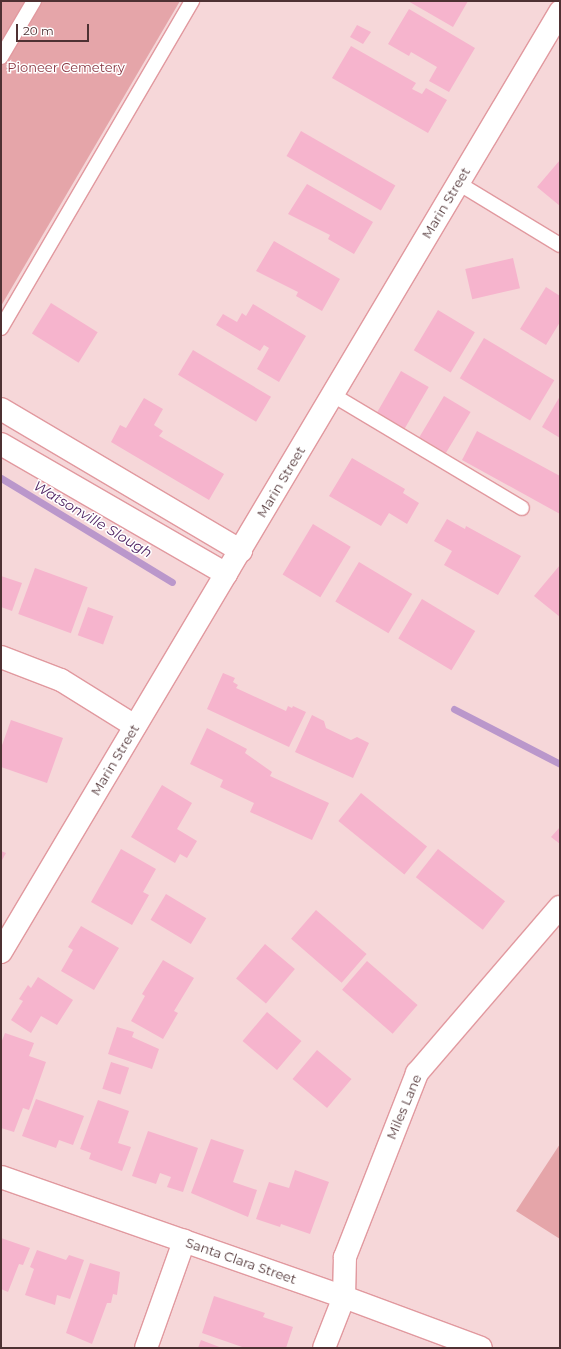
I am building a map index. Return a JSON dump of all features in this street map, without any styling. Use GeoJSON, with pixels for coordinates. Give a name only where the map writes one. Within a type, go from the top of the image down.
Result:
{"type":"FeatureCollection","features":[{"type":"Feature","properties":{"kind":"street","name":"Marin Street"},"geometry":{"type":"LineString","coordinates":[[1,952],[241,551],[560,12]]}},
{"type":"Feature","properties":{"kind":"street"},"geometry":{"type":"LineString","coordinates":[[1,409],[241,551]]}},
{"type":"Feature","properties":{"kind":"street"},"geometry":{"type":"LineString","coordinates":[[1,444],[226,574]]}},
{"type":"Feature","properties":{"kind":"street"},"geometry":{"type":"LineString","coordinates":[[1,657],[68,683],[135,726]]}},
{"type":"Feature","properties":{"kind":"street","name":"Miles Lane"},"geometry":{"type":"LineString","coordinates":[[324,1348],[344,1297],[345,1257],[417,1073],[560,907]]}},
{"type":"Feature","properties":{"kind":"street","name":"Santa Clara Street"},"geometry":{"type":"LineString","coordinates":[[1,1177],[344,1297],[481,1348]]}},
{"type":"Feature","properties":{"kind":"street"},"geometry":{"type":"LineString","coordinates":[[146,1348],[184,1241]]}},
{"type":"Feature","properties":{"kind":"lane"},"geometry":{"type":"LineString","coordinates":[[1,328],[192,1]]}},
{"type":"Feature","properties":{"kind":"lane"},"geometry":{"type":"LineString","coordinates":[[1,56],[32,2]]}},
{"type":"Feature","properties":{"kind":"lane"},"geometry":{"type":"LineString","coordinates":[[458,183],[560,245]]}},
{"type":"Feature","properties":{"kind":"lane"},"geometry":{"type":"LineString","coordinates":[[333,395],[522,508]]}},
{"type":"Feature","properties":{"kind":"green space","name":"Pioneer Cemetery"},"geometry":{"type":"Polygon","coordinates":[[[1,1],[180,1],[1,306],[1,1]]]}},
{"type":"Feature","properties":{"kind":"green space"},"geometry":{"type":"Polygon","coordinates":[[[560,1144],[560,1239],[516,1211],[560,1144]]]}},
{"type":"Feature","properties":{"kind":"building"},"geometry":{"type":"Polygon","coordinates":[[[408,1],[468,1],[453,27],[408,1]]]}},
{"type":"Feature","properties":{"kind":"building"},"geometry":{"type":"Polygon","coordinates":[[[409,9],[475,48],[449,92],[429,81],[437,67],[411,52],[409,56],[388,44],[409,9]]]}},
{"type":"Feature","properties":{"kind":"building"},"geometry":{"type":"Polygon","coordinates":[[[357,25],[371,32],[363,44],[350,37],[357,25]]]}},
{"type":"Feature","properties":{"kind":"building"},"geometry":{"type":"Polygon","coordinates":[[[351,46],[416,83],[412,89],[422,94],[426,88],[447,100],[428,133],[332,78],[351,46]]]}},
{"type":"Feature","properties":{"kind":"building"},"geometry":{"type":"Polygon","coordinates":[[[301,131],[395,186],[381,211],[286,156],[301,131]]]}},
{"type":"Feature","properties":{"kind":"building"},"geometry":{"type":"Polygon","coordinates":[[[560,160],[560,206],[537,187],[560,160]]]}},
{"type":"Feature","properties":{"kind":"building"},"geometry":{"type":"Polygon","coordinates":[[[307,184],[373,222],[354,254],[328,239],[330,235],[288,214],[307,184]]]}},
{"type":"Feature","properties":{"kind":"building"},"geometry":{"type":"Polygon","coordinates":[[[274,241],[340,279],[322,311],[296,296],[298,292],[256,271],[274,241]]]}},
{"type":"Feature","properties":{"kind":"building"},"geometry":{"type":"Polygon","coordinates":[[[513,258],[520,288],[472,299],[465,269],[513,258]]]}},
{"type":"Feature","properties":{"kind":"building"},"geometry":{"type":"Polygon","coordinates":[[[546,287],[560,296],[560,322],[546,345],[520,329],[546,287]]]}},
{"type":"Feature","properties":{"kind":"building"},"geometry":{"type":"Polygon","coordinates":[[[51,303],[98,332],[79,363],[32,334],[51,303]]]}},
{"type":"Feature","properties":{"kind":"building"},"geometry":{"type":"Polygon","coordinates":[[[253,304],[306,336],[279,382],[257,369],[269,348],[264,345],[260,351],[216,325],[223,314],[237,322],[242,313],[246,316],[253,304]]]}},
{"type":"Feature","properties":{"kind":"building"},"geometry":{"type":"Polygon","coordinates":[[[438,310],[475,332],[451,372],[414,350],[438,310]]]}},
{"type":"Feature","properties":{"kind":"building"},"geometry":{"type":"Polygon","coordinates":[[[484,338],[554,380],[530,421],[460,378],[484,338]]]}},
{"type":"Feature","properties":{"kind":"building"},"geometry":{"type":"Polygon","coordinates":[[[193,350],[271,397],[256,422],[178,375],[193,350]]]}},
{"type":"Feature","properties":{"kind":"building"},"geometry":{"type":"Polygon","coordinates":[[[401,371],[429,387],[405,429],[377,413],[401,371]]]}},
{"type":"Feature","properties":{"kind":"building"},"geometry":{"type":"Polygon","coordinates":[[[444,396],[471,412],[446,453],[419,437],[444,396]]]}},
{"type":"Feature","properties":{"kind":"building"},"geometry":{"type":"Polygon","coordinates":[[[560,396],[560,438],[542,427],[560,396]]]}},
{"type":"Feature","properties":{"kind":"building"},"geometry":{"type":"Polygon","coordinates":[[[144,398],[163,409],[154,425],[163,431],[159,436],[224,474],[209,500],[111,442],[120,425],[126,428],[144,398]]]}},
{"type":"Feature","properties":{"kind":"building"},"geometry":{"type":"Polygon","coordinates":[[[477,431],[560,476],[560,514],[462,460],[477,431]]]}},
{"type":"Feature","properties":{"kind":"building"},"geometry":{"type":"Polygon","coordinates":[[[352,458],[405,489],[403,493],[419,503],[407,524],[389,513],[381,526],[329,496],[352,458]]]}},
{"type":"Feature","properties":{"kind":"building"},"geometry":{"type":"Polygon","coordinates":[[[447,519],[465,529],[466,526],[521,556],[498,595],[444,565],[452,551],[434,541],[447,519]]]}},
{"type":"Feature","properties":{"kind":"building"},"geometry":{"type":"Polygon","coordinates":[[[313,524],[351,547],[320,597],[283,575],[313,524]]]}},
{"type":"Feature","properties":{"kind":"building"},"geometry":{"type":"Polygon","coordinates":[[[359,562],[412,594],[388,633],[335,601],[359,562]]]}},
{"type":"Feature","properties":{"kind":"building"},"geometry":{"type":"Polygon","coordinates":[[[560,565],[560,617],[534,596],[560,565]]]}},
{"type":"Feature","properties":{"kind":"building"},"geometry":{"type":"Polygon","coordinates":[[[35,568],[88,587],[71,633],[18,614],[35,568]]]}},
{"type":"Feature","properties":{"kind":"building"},"geometry":{"type":"Polygon","coordinates":[[[1,576],[22,583],[12,611],[1,607],[1,576]]]}},
{"type":"Feature","properties":{"kind":"building"},"geometry":{"type":"Polygon","coordinates":[[[422,599],[475,631],[451,670],[398,638],[422,599]]]}},
{"type":"Feature","properties":{"kind":"building"},"geometry":{"type":"Polygon","coordinates":[[[88,607],[113,616],[103,644],[78,635],[88,607]]]}},
{"type":"Feature","properties":{"kind":"building"},"geometry":{"type":"Polygon","coordinates":[[[223,673],[235,678],[233,682],[238,685],[236,688],[286,711],[288,706],[292,708],[293,706],[306,712],[289,747],[207,709],[223,673]]]}},
{"type":"Feature","properties":{"kind":"building"},"geometry":{"type":"Polygon","coordinates":[[[312,715],[324,721],[326,728],[351,740],[357,737],[369,743],[353,778],[295,752],[312,715]]]}},
{"type":"Feature","properties":{"kind":"building"},"geometry":{"type":"Polygon","coordinates":[[[11,720],[63,738],[47,783],[1,767],[1,748],[11,720]]]}},
{"type":"Feature","properties":{"kind":"building"},"geometry":{"type":"Polygon","coordinates":[[[207,728],[247,749],[245,753],[272,772],[270,776],[329,803],[312,840],[250,812],[254,803],[220,787],[223,780],[190,764],[207,728]]]}},
{"type":"Feature","properties":{"kind":"building"},"geometry":{"type":"Polygon","coordinates":[[[162,785],[192,803],[177,829],[197,841],[187,858],[180,854],[175,863],[131,837],[162,785]]]}},
{"type":"Feature","properties":{"kind":"building"},"geometry":{"type":"Polygon","coordinates":[[[361,793],[427,846],[404,874],[338,821],[361,793]]]}},
{"type":"Feature","properties":{"kind":"building"},"geometry":{"type":"Polygon","coordinates":[[[560,827],[560,844],[551,837],[560,827]]]}},
{"type":"Feature","properties":{"kind":"building"},"geometry":{"type":"Polygon","coordinates":[[[121,849],[156,869],[143,892],[149,895],[132,925],[91,902],[121,849]]]}},
{"type":"Feature","properties":{"kind":"building"},"geometry":{"type":"Polygon","coordinates":[[[438,849],[505,901],[483,930],[416,877],[438,849]]]}},
{"type":"Feature","properties":{"kind":"building"},"geometry":{"type":"Polygon","coordinates":[[[1,851],[6,853],[1,862],[1,851]]]}},
{"type":"Feature","properties":{"kind":"building"},"geometry":{"type":"Polygon","coordinates":[[[166,894],[206,918],[191,944],[151,920],[166,894]]]}},
{"type":"Feature","properties":{"kind":"building"},"geometry":{"type":"Polygon","coordinates":[[[316,910],[367,954],[342,983],[291,939],[316,910]]]}},
{"type":"Feature","properties":{"kind":"building"},"geometry":{"type":"Polygon","coordinates":[[[81,926],[119,948],[94,990],[61,971],[73,950],[68,947],[81,926]]]}},
{"type":"Feature","properties":{"kind":"building"},"geometry":{"type":"Polygon","coordinates":[[[265,944],[295,969],[266,1004],[236,978],[265,944]]]}},
{"type":"Feature","properties":{"kind":"building"},"geometry":{"type":"Polygon","coordinates":[[[163,960],[194,978],[174,1011],[178,1013],[163,1039],[131,1021],[145,996],[142,994],[163,960]]]}},
{"type":"Feature","properties":{"kind":"building"},"geometry":{"type":"Polygon","coordinates":[[[367,961],[418,1005],[393,1034],[342,990],[367,961]]]}},
{"type":"Feature","properties":{"kind":"building"},"geometry":{"type":"Polygon","coordinates":[[[38,977],[73,1000],[57,1025],[41,1016],[31,1033],[11,1020],[23,1001],[19,999],[28,985],[31,988],[38,977]]]}},
{"type":"Feature","properties":{"kind":"building"},"geometry":{"type":"Polygon","coordinates":[[[267,1012],[301,1041],[277,1070],[243,1041],[267,1012]]]}},
{"type":"Feature","properties":{"kind":"building"},"geometry":{"type":"Polygon","coordinates":[[[117,1027],[134,1032],[132,1037],[159,1049],[152,1069],[108,1054],[117,1027]]]}},
{"type":"Feature","properties":{"kind":"building"},"geometry":{"type":"Polygon","coordinates":[[[5,1033],[34,1043],[29,1056],[46,1062],[29,1110],[23,1108],[14,1132],[1,1128],[1,1043],[5,1033]]]}},
{"type":"Feature","properties":{"kind":"building"},"geometry":{"type":"Polygon","coordinates":[[[317,1050],[351,1079],[327,1108],[293,1079],[317,1050]]]}},
{"type":"Feature","properties":{"kind":"building"},"geometry":{"type":"Polygon","coordinates":[[[111,1062],[129,1068],[120,1095],[102,1089],[111,1062]]]}},
{"type":"Feature","properties":{"kind":"building"},"geometry":{"type":"Polygon","coordinates":[[[36,1099],[84,1116],[73,1145],[59,1140],[56,1148],[22,1136],[36,1099]]]}},
{"type":"Feature","properties":{"kind":"building"},"geometry":{"type":"Polygon","coordinates":[[[98,1100],[129,1111],[118,1143],[131,1147],[122,1171],[89,1159],[91,1153],[80,1149],[98,1100]]]}},
{"type":"Feature","properties":{"kind":"building"},"geometry":{"type":"Polygon","coordinates":[[[148,1131],[198,1148],[183,1192],[167,1187],[171,1177],[160,1173],[156,1184],[132,1176],[148,1131]]]}},
{"type":"Feature","properties":{"kind":"building"},"geometry":{"type":"Polygon","coordinates":[[[211,1139],[244,1150],[233,1182],[257,1190],[248,1217],[191,1193],[211,1139]]]}},
{"type":"Feature","properties":{"kind":"building"},"geometry":{"type":"Polygon","coordinates":[[[295,1170],[329,1182],[310,1234],[281,1224],[280,1227],[256,1219],[269,1182],[289,1188],[295,1170]]]}},
{"type":"Feature","properties":{"kind":"building"},"geometry":{"type":"Polygon","coordinates":[[[1,1238],[30,1248],[23,1265],[19,1264],[8,1292],[1,1289],[1,1238]]]}},
{"type":"Feature","properties":{"kind":"building"},"geometry":{"type":"Polygon","coordinates":[[[37,1250],[66,1260],[69,1255],[84,1260],[70,1299],[57,1295],[55,1305],[25,1295],[34,1269],[30,1267],[37,1250]]]}},
{"type":"Feature","properties":{"kind":"building"},"geometry":{"type":"Polygon","coordinates":[[[90,1263],[120,1272],[117,1295],[113,1294],[111,1303],[107,1303],[92,1344],[66,1333],[90,1263]]]}},
{"type":"Feature","properties":{"kind":"building"},"geometry":{"type":"Polygon","coordinates":[[[214,1296],[265,1313],[263,1317],[293,1327],[286,1348],[245,1348],[202,1333],[214,1296]]]}},
{"type":"Feature","properties":{"kind":"building"},"geometry":{"type":"Polygon","coordinates":[[[201,1340],[222,1348],[198,1348],[201,1340]]]}},
{"type":"Feature","properties":{"kind":"waterway","name":"Watsonville Slough"},"geometry":{"type":"LineString","coordinates":[[1,478],[172,582]]}},
{"type":"Feature","properties":{"kind":"waterway","name":"Watsonville Slough"},"geometry":{"type":"LineString","coordinates":[[454,709],[560,764]]}}]}
